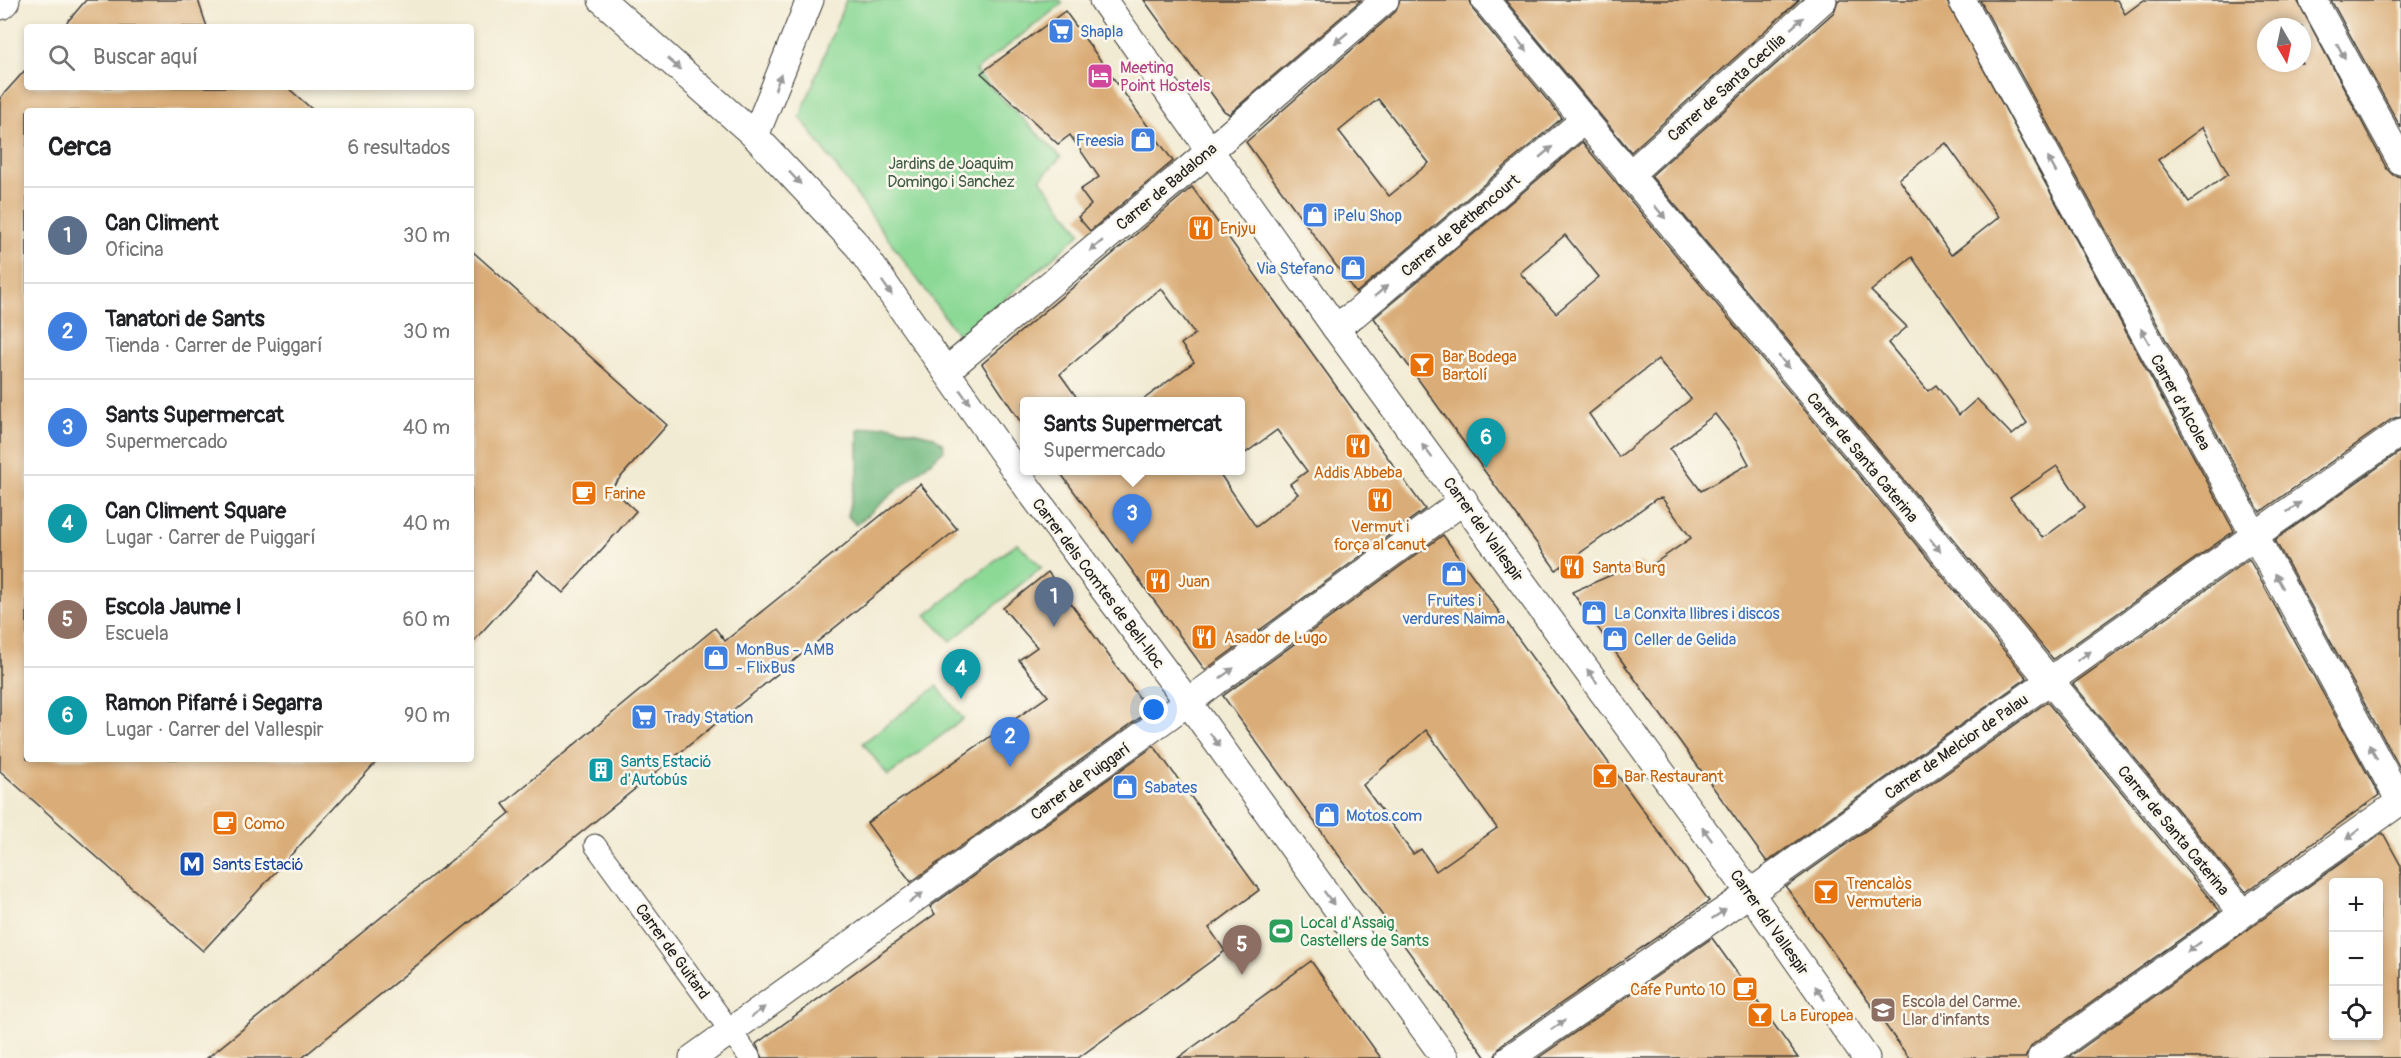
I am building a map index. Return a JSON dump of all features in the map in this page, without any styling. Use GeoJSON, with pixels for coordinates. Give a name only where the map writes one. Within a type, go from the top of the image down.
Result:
{"type":"FeatureCollection","features":[{"type":"Feature","properties":{"kind":"street"},"geometry":{"type":"LineString","coordinates":[[0,3],[3,0]]}},
{"type":"Feature","properties":{"kind":"street","name":"Carrer dels Comtes de Bell-lloc"},"geometry":{"type":"LineString","coordinates":[[602,0],[755,136],[858,246],[1030,491],[1188,702],[1444,1058]]}},
{"type":"Feature","properties":{"kind":"street"},"geometry":{"type":"LineString","coordinates":[[755,136],[810,0]]}},
{"type":"Feature","properties":{"kind":"street","name":"Carrer del Vallespir"},"geometry":{"type":"LineString","coordinates":[[1103,0],[1335,327],[1750,893],[1866,1058]]}},
{"type":"Feature","properties":{"kind":"street","name":"Carrer de Badalona"},"geometry":{"type":"LineString","coordinates":[[946,371],[1385,0]]}},
{"type":"Feature","properties":{"kind":"street","name":"Carrer de Santa Caterina"},"geometry":{"type":"LineString","coordinates":[[1485,0],[2242,912]]}},
{"type":"Feature","properties":{"kind":"street","name":"Carrer de Santa Cecília"},"geometry":{"type":"LineString","coordinates":[[1629,175],[1823,0]]}},
{"type":"Feature","properties":{"kind":"street","name":"Carrer d'Alcolea"},"geometry":{"type":"LineString","coordinates":[[1962,0],[2401,802]]}},
{"type":"Feature","properties":{"kind":"street"},"geometry":{"type":"LineString","coordinates":[[2313,0],[2401,161]]}},
{"type":"Feature","properties":{"kind":"street","name":"Carrer de Bethencourt"},"geometry":{"type":"LineString","coordinates":[[1335,327],[1355,314],[1584,120]]}},
{"type":"Feature","properties":{"kind":"street","name":"Carrer de Melcior de Palau"},"geometry":{"type":"LineString","coordinates":[[1510,1058],[1750,893],[2401,432]]}},
{"type":"Feature","properties":{"kind":"street","name":"Carrer de Puiggarí"},"geometry":{"type":"LineString","coordinates":[[693,1058],[1464,501]]}},
{"type":"Feature","properties":{"kind":"street"},"geometry":{"type":"LineString","coordinates":[[2041,1058],[2242,912],[2401,802]]}},
{"type":"Feature","properties":{"kind":"street","name":"Carrer de Guitard"},"geometry":{"type":"LineString","coordinates":[[595,845],[750,1058]]}},
{"type":"Feature","properties":{"kind":"green space","name":"Jardins de Joaquim Domingo i Sanchez"},"geometry":{"type":"Polygon","coordinates":[[[846,0],[1060,0],[1063,3],[975,71],[1061,157],[1040,179],[1081,233],[960,338],[800,117],[846,0]]]}},
{"type":"Feature","properties":{"kind":"green space"},"geometry":{"type":"Polygon","coordinates":[[[887,425],[933,436],[943,444],[944,450],[856,525],[847,515],[858,473],[858,429],[887,425]]]}},
{"type":"Feature","properties":{"kind":"green space"},"geometry":{"type":"Polygon","coordinates":[[[1017,543],[1042,567],[951,641],[926,615],[1017,543]]]}},
{"type":"Feature","properties":{"kind":"green space"},"geometry":{"type":"Polygon","coordinates":[[[937,686],[963,719],[888,776],[863,743],[937,686]]]}},
{"type":"Feature","properties":{"kind":"building"},"geometry":{"type":"Polygon","coordinates":[[[86,0],[198,0],[206,24],[66,24],[86,0]]]}},
{"type":"Feature","properties":{"kind":"building"},"geometry":{"type":"Polygon","coordinates":[[[1144,0],[1361,0],[1229,114],[1224,111],[1144,0]]]}},
{"type":"Feature","properties":{"kind":"building"},"geometry":{"type":"Polygon","coordinates":[[[1400,0],[1470,0],[1473,10],[1562,118],[1356,293],[1246,142],[1395,12],[1400,0]],[[1378,99],[1339,131],[1389,196],[1429,163],[1378,99]]]}},
{"type":"Feature","properties":{"kind":"building"},"geometry":{"type":"Polygon","coordinates":[[[1505,0],[1799,0],[1631,152],[1505,0]]]}},
{"type":"Feature","properties":{"kind":"building"},"geometry":{"type":"Polygon","coordinates":[[[1838,0],[1946,0],[2234,531],[2053,659],[1651,176],[1834,12],[1838,0]],[[1946,143],[1899,179],[1951,255],[1999,217],[1946,143]],[[1912,257],[1871,291],[1907,327],[1888,343],[1928,391],[1936,385],[1959,415],[1977,399],[2012,435],[2027,423],[1912,257]],[[2057,466],[2010,498],[2043,538],[2085,507],[2057,466]]]}},
{"type":"Feature","properties":{"kind":"building"},"geometry":{"type":"Polygon","coordinates":[[[1980,0],[2117,0],[2125,14],[2144,0],[2297,0],[2307,18],[2257,18],[2257,72],[2311,72],[2311,26],[2387,169],[2393,175],[2401,177],[2401,416],[2392,419],[2260,512],[1980,0]],[[2203,127],[2158,160],[2189,202],[2228,174],[2203,127]]]}},
{"type":"Feature","properties":{"kind":"building"},"geometry":{"type":"Polygon","coordinates":[[[2331,0],[2401,0],[2401,128],[2331,0]]]}},
{"type":"Feature","properties":{"kind":"building"},"geometry":{"type":"Polygon","coordinates":[[[1065,11],[1173,161],[1090,231],[1078,217],[1091,205],[1080,190],[1099,177],[1070,135],[1058,144],[981,73],[1065,11]]]}},
{"type":"Feature","properties":{"kind":"building"},"geometry":{"type":"Polygon","coordinates":[[[24,71],[24,90],[290,90],[311,108],[24,108],[24,762],[376,762],[203,951],[0,771],[0,98],[24,71]]]}},
{"type":"Feature","properties":{"kind":"building"},"geometry":{"type":"Polygon","coordinates":[[[1582,142],[2027,678],[1767,862],[1572,592],[1641,562],[1646,569],[1691,538],[1662,498],[1656,499],[1556,570],[1374,318],[1582,142]],[[1565,235],[1520,273],[1556,313],[1599,277],[1565,235]],[[1658,359],[1589,414],[1619,457],[1691,399],[1658,359]],[[1715,414],[1670,449],[1701,491],[1749,464],[1737,442],[1715,414]]]}},
{"type":"Feature","properties":{"kind":"building"},"geometry":{"type":"Polygon","coordinates":[[[1192,187],[1425,509],[1205,670],[1062,475],[1221,475],[1256,527],[1298,494],[1290,484],[1307,471],[1277,430],[1245,453],[1245,397],[1147,397],[1194,362],[1181,344],[1195,334],[1161,288],[1060,374],[1076,397],[1020,397],[1020,421],[982,364],[1192,187]]]}},
{"type":"Feature","properties":{"kind":"building"},"geometry":{"type":"Polygon","coordinates":[[[474,253],[667,425],[611,488],[636,511],[563,593],[538,570],[474,641],[474,253]]]}},
{"type":"Feature","properties":{"kind":"building"},"geometry":{"type":"Polygon","coordinates":[[[2401,451],[2401,770],[2275,540],[2401,451]]]}},
{"type":"Feature","properties":{"kind":"building","name":"Sants Estació d'Autobús"},"geometry":{"type":"Polygon","coordinates":[[[920,484],[957,529],[302,1058],[207,1058],[510,813],[503,804],[715,628],[725,641],[920,484]]]}},
{"type":"Feature","properties":{"kind":"building"},"geometry":{"type":"Polygon","coordinates":[[[1443,535],[1709,901],[1501,1045],[1494,1058],[1486,1058],[1223,696],[1443,535]],[[1426,730],[1363,785],[1413,854],[1421,849],[1436,871],[1497,828],[1426,730]]]}},
{"type":"Feature","properties":{"kind":"building"},"geometry":{"type":"Polygon","coordinates":[[[2249,559],[2379,795],[2246,892],[2073,684],[2249,559]]]}},
{"type":"Feature","properties":{"kind":"building"},"geometry":{"type":"Polygon","coordinates":[[[1048,572],[1149,711],[911,882],[867,823],[1048,696],[1019,660],[1037,647],[1003,608],[1048,572]]]}},
{"type":"Feature","properties":{"kind":"building"},"geometry":{"type":"Polygon","coordinates":[[[2047,702],[2220,911],[2032,1045],[2025,1058],[1909,1058],[1786,887],[2047,702]]]}},
{"type":"Feature","properties":{"kind":"building"},"geometry":{"type":"Polygon","coordinates":[[[1154,746],[1259,890],[1209,928],[1225,951],[1078,1058],[763,1058],[756,1044],[935,914],[930,907],[1154,746]]]}},
{"type":"Feature","properties":{"kind":"building"},"geometry":{"type":"Polygon","coordinates":[[[2383,833],[2401,866],[2401,1058],[2068,1058],[2383,833]]]}},
{"type":"Feature","properties":{"kind":"building"},"geometry":{"type":"Polygon","coordinates":[[[1712,938],[1798,1058],[1538,1058],[1712,938]]]}},
{"type":"Feature","properties":{"kind":"building"},"geometry":{"type":"Polygon","coordinates":[[[1311,961],[1381,1058],[1178,1058],[1311,961]]]}},
{"type":"Feature","properties":{"kind":"place","name":"Shapla"},"geometry":{"type":"Point","coordinates":[1061,31]}},
{"type":"Feature","properties":{"kind":"place","name":"Meeting Point Hostels"},"geometry":{"type":"Point","coordinates":[1100,76]}},
{"type":"Feature","properties":{"kind":"place","name":"Freesia"},"geometry":{"type":"Point","coordinates":[1143,140]}},
{"type":"Feature","properties":{"kind":"place","name":"iPelu Shop"},"geometry":{"type":"Point","coordinates":[1315,215]}},
{"type":"Feature","properties":{"kind":"place","name":"Enjyu"},"geometry":{"type":"Point","coordinates":[1201,228]}},
{"type":"Feature","properties":{"kind":"place","name":"Via Stefano"},"geometry":{"type":"Point","coordinates":[1353,268]}},
{"type":"Feature","properties":{"kind":"place","name":"Bar Bodega Bartolí"},"geometry":{"type":"Point","coordinates":[1422,365]}},
{"type":"Feature","properties":{"kind":"place","name":"Addis Abbeba"},"geometry":{"type":"Point","coordinates":[1358,446]}},
{"type":"Feature","properties":{"kind":"place","name":"Ramon Pifarré i Segarra"},"geometry":{"type":"Point","coordinates":[1486,468]}},
{"type":"Feature","properties":{"kind":"place","name":"Farine"},"geometry":{"type":"Point","coordinates":[584,493]}},
{"type":"Feature","properties":{"kind":"place","name":"Vermut i força al canut"},"geometry":{"type":"Point","coordinates":[1380,500]}},
{"type":"Feature","properties":{"kind":"place","name":"Sants Supermercat"},"geometry":{"type":"Point","coordinates":[1132,544]}},
{"type":"Feature","properties":{"kind":"place","name":"Santa Burg"},"geometry":{"type":"Point","coordinates":[1572,567]}},
{"type":"Feature","properties":{"kind":"place","name":"Fruites i verdures Naima"},"geometry":{"type":"Point","coordinates":[1454,574]}},
{"type":"Feature","properties":{"kind":"place","name":"Juan"},"geometry":{"type":"Point","coordinates":[1158,581]}},
{"type":"Feature","properties":{"kind":"place","name":"La Conxita llibres i discos"},"geometry":{"type":"Point","coordinates":[1594,613]}},
{"type":"Feature","properties":{"kind":"place","name":"Can Climent"},"geometry":{"type":"Point","coordinates":[1054,627]}},
{"type":"Feature","properties":{"kind":"place","name":"Asador de Lugo"},"geometry":{"type":"Point","coordinates":[1204,637]}},
{"type":"Feature","properties":{"kind":"place","name":"Celler de Gelida"},"geometry":{"type":"Point","coordinates":[1615,639]}},
{"type":"Feature","properties":{"kind":"place","name":"MonBus - AMB - FlixBus"},"geometry":{"type":"Point","coordinates":[716,658]}},
{"type":"Feature","properties":{"kind":"place","name":"Can Climent Square"},"geometry":{"type":"Point","coordinates":[961,699]}},
{"type":"Feature","properties":{"kind":"place","name":"Trady Station"},"geometry":{"type":"Point","coordinates":[644,717]}},
{"type":"Feature","properties":{"kind":"place","name":"Tanatori de Sants"},"geometry":{"type":"Point","coordinates":[1010,767]}},
{"type":"Feature","properties":{"kind":"place","name":"Sants Estació d'Autobús"},"geometry":{"type":"Point","coordinates":[601,770]}},
{"type":"Feature","properties":{"kind":"place","name":"Bar Restaurant"},"geometry":{"type":"Point","coordinates":[1605,776]}},
{"type":"Feature","properties":{"kind":"place","name":"Sabates"},"geometry":{"type":"Point","coordinates":[1125,787]}},
{"type":"Feature","properties":{"kind":"place","name":"Motos.com"},"geometry":{"type":"Point","coordinates":[1327,815]}},
{"type":"Feature","properties":{"kind":"place","name":"Como"},"geometry":{"type":"Point","coordinates":[225,823]}},
{"type":"Feature","properties":{"kind":"place","name":"Sants Estació"},"geometry":{"type":"Point","coordinates":[192,864]}},
{"type":"Feature","properties":{"kind":"place","name":"Trencalòs Vermuteria"},"geometry":{"type":"Point","coordinates":[1826,892]}},
{"type":"Feature","properties":{"kind":"place","name":"Local d'Assaig Castellers de Sants"},"geometry":{"type":"Point","coordinates":[1281,931]}},
{"type":"Feature","properties":{"kind":"place","name":"Escola Jaume I"},"geometry":{"type":"Point","coordinates":[1242,975]}},
{"type":"Feature","properties":{"kind":"place","name":"Cafe Punto 10"},"geometry":{"type":"Point","coordinates":[1745,989]}},
{"type":"Feature","properties":{"kind":"place","name":"Escola del Carme. Llar d'infants"},"geometry":{"type":"Point","coordinates":[1883,1010]}},
{"type":"Feature","properties":{"kind":"place","name":"La Europea"},"geometry":{"type":"Point","coordinates":[1760,1015]}}]}
